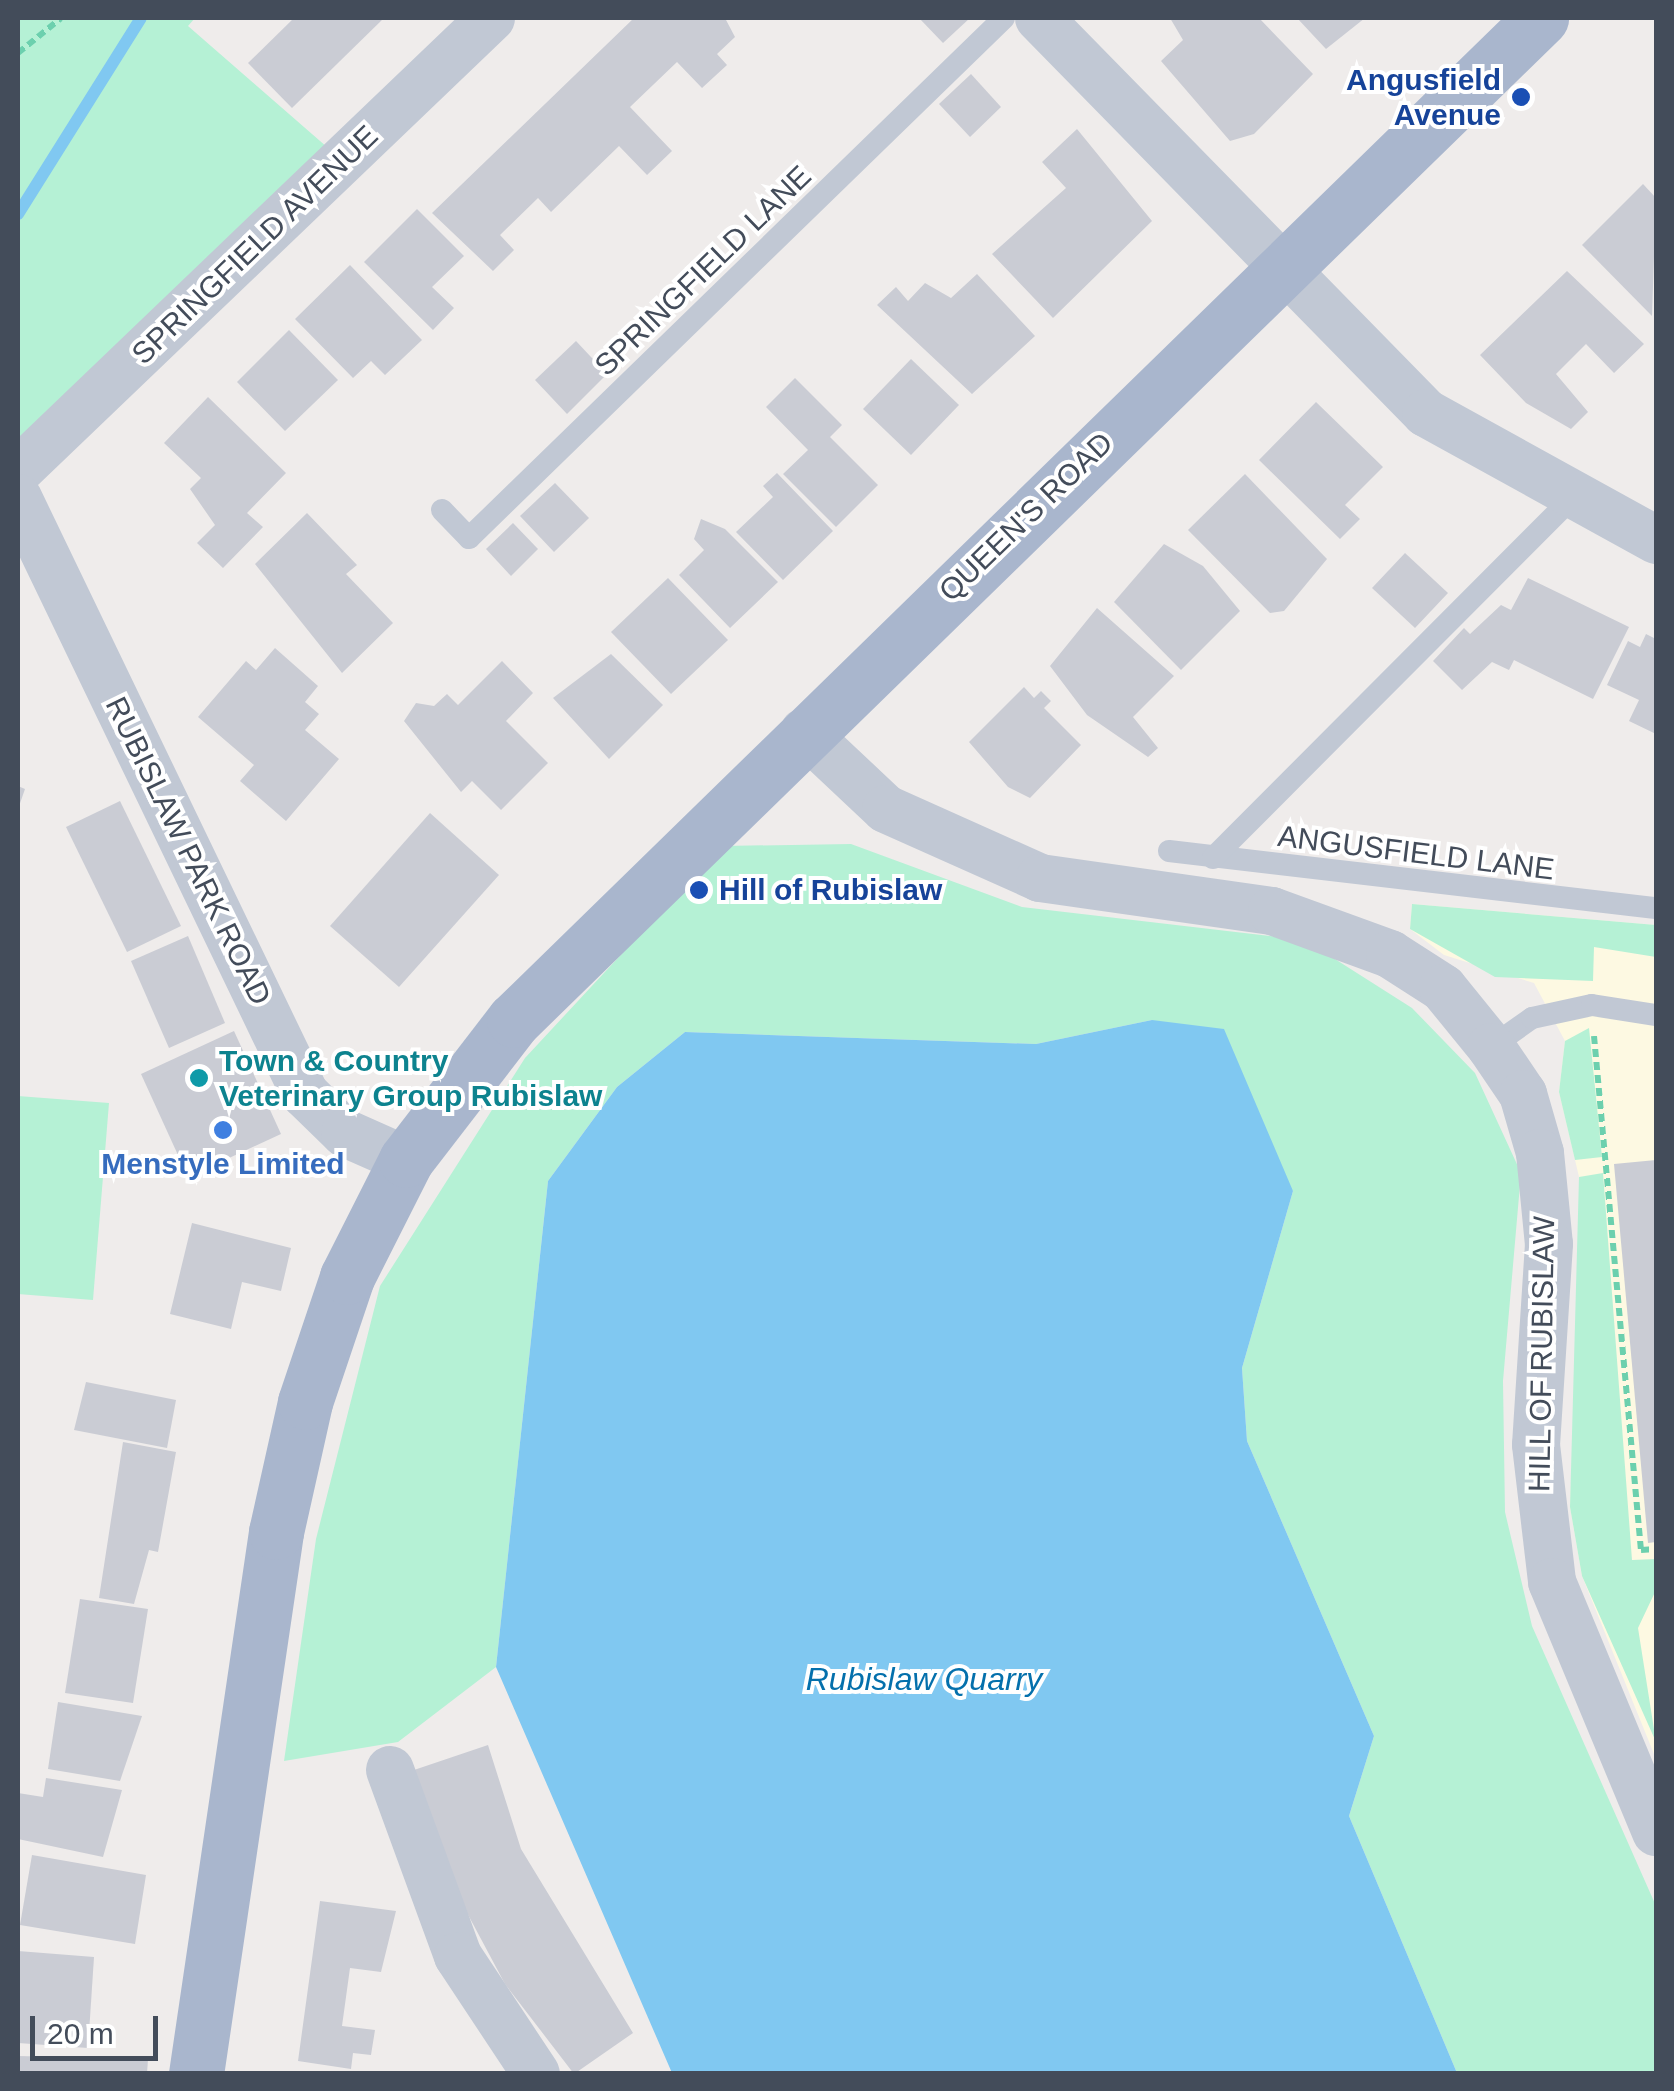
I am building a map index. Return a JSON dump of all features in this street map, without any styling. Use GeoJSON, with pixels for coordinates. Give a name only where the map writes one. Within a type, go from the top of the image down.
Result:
{"type":"FeatureCollection","features":[{"type":"Feature","properties":{"kind":"main road","name":"QUEEN'S ROAD"},"geometry":{"type":"LineString","coordinates":[[196,2074],[276,1532],[304,1402],[347,1276],[406,1160],[514,1020],[804,732],[1542,18]]}},
{"type":"Feature","properties":{"kind":"street","name":"SPRINGFIELD AVENUE"},"geometry":{"type":"LineString","coordinates":[[18,471],[491,18]]}},
{"type":"Feature","properties":{"kind":"street"},"geometry":{"type":"LineString","coordinates":[[1038,18],[1280,271],[1426,414],[1571,499],[1649,526]]}},
{"type":"Feature","properties":{"kind":"street","name":"RUBISLAW PARK ROAD"},"geometry":{"type":"LineString","coordinates":[[18,498],[306,1094],[345,1134],[406,1160]]}},
{"type":"Feature","properties":{"kind":"street","name":"HILL OF RUBISLAW"},"geometry":{"type":"LineString","coordinates":[[804,732],[886,808],[1040,878],[1272,912],[1390,954],[1443,988],[1491,1046],[1523,1094],[1540,1153],[1549,1244],[1536,1445],[1552,1582],[1656,1832]]}},
{"type":"Feature","properties":{"kind":"street"},"geometry":{"type":"LineString","coordinates":[[390,1770],[458,1956],[536,2074]]}},
{"type":"Feature","properties":{"kind":"lane","name":"SPRINGFIELD LANE"},"geometry":{"type":"LineString","coordinates":[[442,510],[469,538],[1004,18]]}},
{"type":"Feature","properties":{"kind":"lane"},"geometry":{"type":"LineString","coordinates":[[1213,858],[1571,499]]}},
{"type":"Feature","properties":{"kind":"lane","name":"ANGUSFIELD LANE"},"geometry":{"type":"LineString","coordinates":[[1169,851],[1656,908]]}},
{"type":"Feature","properties":{"kind":"lane"},"geometry":{"type":"LineString","coordinates":[[1491,1046],[1532,1018],[1592,1004],[1656,1016]]}},
{"type":"Feature","properties":{"kind":"path"},"geometry":{"type":"LineString","coordinates":[[18,53],[61,18]]}},
{"type":"Feature","properties":{"kind":"path"},"geometry":{"type":"LineString","coordinates":[[1592,1004],[1641,1550],[1656,1549]]}},
{"type":"Feature","properties":{"kind":"shaded area"},"geometry":{"type":"Polygon","coordinates":[[[1412,904],[1656,925],[1656,1759],[1582,1576],[1570,1507],[1580,1261],[1579,1177],[1559,1092],[1565,1041],[1534,983],[1444,955],[1410,929],[1412,904]]]}},
{"type":"Feature","properties":{"kind":"green space"},"geometry":{"type":"Polygon","coordinates":[[[18,18],[195,18],[188,26],[343,161],[18,471],[18,18]]]}},
{"type":"Feature","properties":{"kind":"green space"},"geometry":{"type":"Polygon","coordinates":[[[851,844],[1022,907],[1305,940],[1412,1008],[1475,1073],[1521,1173],[1503,1381],[1505,1512],[1532,1626],[1656,1906],[1656,2073],[1457,2073],[1349,1816],[1374,1736],[1247,1441],[1242,1368],[1293,1191],[1152,1020],[1036,1044],[685,1032],[617,1087],[548,1181],[496,1667],[398,1742],[284,1761],[316,1539],[380,1286],[525,1058],[722,846],[851,844]]]}},
{"type":"Feature","properties":{"kind":"green space"},"geometry":{"type":"Polygon","coordinates":[[[1412,904],[1656,925],[1656,957],[1594,947],[1593,981],[1495,977],[1410,929],[1412,904]]]}},
{"type":"Feature","properties":{"kind":"green space"},"geometry":{"type":"Polygon","coordinates":[[[1589,1028],[1602,1157],[1575,1160],[1559,1092],[1565,1041],[1589,1028]]]}},
{"type":"Feature","properties":{"kind":"green space"},"geometry":{"type":"Polygon","coordinates":[[[18,1096],[109,1103],[93,1300],[18,1294],[18,1096]]]}},
{"type":"Feature","properties":{"kind":"green space"},"geometry":{"type":"Polygon","coordinates":[[[1603,1173],[1632,1560],[1656,1559],[1656,1590],[1638,1628],[1656,1742],[1582,1576],[1570,1507],[1579,1177],[1603,1173]]]}},
{"type":"Feature","properties":{"kind":"water","name":"Rubislaw Quarry"},"geometry":{"type":"Polygon","coordinates":[[[1152,1020],[1224,1029],[1293,1191],[1242,1368],[1247,1441],[1374,1736],[1349,1816],[1457,2073],[672,2073],[496,1667],[548,1181],[617,1087],[685,1032],[1036,1044],[1152,1020]]]}},
{"type":"Feature","properties":{"kind":"building"},"geometry":{"type":"Polygon","coordinates":[[[294,18],[384,18],[292,108],[248,63],[294,18]]]}},
{"type":"Feature","properties":{"kind":"building"},"geometry":{"type":"Polygon","coordinates":[[[634,18],[725,18],[735,37],[717,54],[727,65],[702,88],[677,62],[630,107],[672,151],[647,175],[619,146],[551,212],[538,198],[500,235],[514,250],[493,271],[432,213],[634,18]]]}},
{"type":"Feature","properties":{"kind":"building"},"geometry":{"type":"Polygon","coordinates":[[[919,18],[970,18],[943,43],[919,18]]]}},
{"type":"Feature","properties":{"kind":"building"},"geometry":{"type":"Polygon","coordinates":[[[1170,18],[1259,18],[1313,74],[1254,134],[1230,141],[1161,61],[1183,40],[1170,18]]]}},
{"type":"Feature","properties":{"kind":"building"},"geometry":{"type":"Polygon","coordinates":[[[1297,18],[1365,18],[1326,49],[1297,18]]]}},
{"type":"Feature","properties":{"kind":"building"},"geometry":{"type":"Polygon","coordinates":[[[971,74],[1001,107],[970,137],[939,104],[971,74]]]}},
{"type":"Feature","properties":{"kind":"building"},"geometry":{"type":"Polygon","coordinates":[[[1077,129],[1152,221],[1053,318],[992,254],[1066,188],[1042,162],[1077,129]]]}},
{"type":"Feature","properties":{"kind":"building"},"geometry":{"type":"Polygon","coordinates":[[[1643,184],[1656,198],[1652,316],[1582,245],[1643,184]]]}},
{"type":"Feature","properties":{"kind":"building"},"geometry":{"type":"Polygon","coordinates":[[[417,209],[464,256],[432,287],[454,308],[433,330],[364,262],[417,209]]]}},
{"type":"Feature","properties":{"kind":"building"},"geometry":{"type":"Polygon","coordinates":[[[350,265],[422,340],[385,375],[371,361],[353,378],[295,319],[350,265]]]}},
{"type":"Feature","properties":{"kind":"building"},"geometry":{"type":"Polygon","coordinates":[[[1567,271],[1644,344],[1614,373],[1586,344],[1556,374],[1588,412],[1571,429],[1526,403],[1480,355],[1567,271]]]}},
{"type":"Feature","properties":{"kind":"building"},"geometry":{"type":"Polygon","coordinates":[[[977,274],[1035,336],[972,394],[877,305],[896,287],[908,301],[925,283],[951,298],[977,274]]]}},
{"type":"Feature","properties":{"kind":"building"},"geometry":{"type":"Polygon","coordinates":[[[289,330],[338,380],[285,431],[237,382],[289,330]]]}},
{"type":"Feature","properties":{"kind":"building"},"geometry":{"type":"Polygon","coordinates":[[[576,341],[607,374],[567,414],[535,380],[576,341]]]}},
{"type":"Feature","properties":{"kind":"building"},"geometry":{"type":"Polygon","coordinates":[[[911,359],[959,405],[911,455],[863,409],[911,359]]]}},
{"type":"Feature","properties":{"kind":"building"},"geometry":{"type":"Polygon","coordinates":[[[795,378],[842,425],[830,437],[878,485],[836,527],[783,474],[808,450],[766,407],[795,378]]]}},
{"type":"Feature","properties":{"kind":"building"},"geometry":{"type":"Polygon","coordinates":[[[208,397],[286,473],[247,513],[263,527],[223,568],[197,543],[215,525],[190,489],[201,478],[164,443],[208,397]]]}},
{"type":"Feature","properties":{"kind":"building"},"geometry":{"type":"Polygon","coordinates":[[[1316,402],[1383,467],[1345,505],[1360,519],[1340,539],[1259,460],[1316,402]]]}},
{"type":"Feature","properties":{"kind":"building"},"geometry":{"type":"Polygon","coordinates":[[[777,473],[833,531],[783,580],[736,532],[773,497],[763,486],[777,473]]]}},
{"type":"Feature","properties":{"kind":"building"},"geometry":{"type":"Polygon","coordinates":[[[1245,474],[1327,559],[1284,611],[1270,613],[1188,530],[1245,474]]]}},
{"type":"Feature","properties":{"kind":"building"},"geometry":{"type":"Polygon","coordinates":[[[555,483],[589,518],[554,552],[520,516],[555,483]]]}},
{"type":"Feature","properties":{"kind":"building"},"geometry":{"type":"Polygon","coordinates":[[[307,513],[357,565],[346,574],[393,623],[342,673],[255,564],[307,513]]]}},
{"type":"Feature","properties":{"kind":"building"},"geometry":{"type":"Polygon","coordinates":[[[701,519],[725,529],[778,582],[730,628],[679,575],[704,550],[694,539],[701,519]]]}},
{"type":"Feature","properties":{"kind":"building"},"geometry":{"type":"Polygon","coordinates":[[[513,523],[538,549],[511,576],[486,549],[513,523]]]}},
{"type":"Feature","properties":{"kind":"building"},"geometry":{"type":"Polygon","coordinates":[[[1164,544],[1203,566],[1240,611],[1181,670],[1114,602],[1164,544]]]}},
{"type":"Feature","properties":{"kind":"building"},"geometry":{"type":"Polygon","coordinates":[[[1405,553],[1448,593],[1415,628],[1372,588],[1405,553]]]}},
{"type":"Feature","properties":{"kind":"building"},"geometry":{"type":"Polygon","coordinates":[[[668,578],[728,640],[671,694],[611,632],[668,578]]]}},
{"type":"Feature","properties":{"kind":"building"},"geometry":{"type":"Polygon","coordinates":[[[1528,578],[1629,627],[1593,699],[1514,660],[1509,670],[1492,662],[1462,690],[1433,661],[1464,628],[1470,634],[1501,605],[1511,610],[1528,578]]]}},
{"type":"Feature","properties":{"kind":"building"},"geometry":{"type":"Polygon","coordinates":[[[1097,608],[1174,676],[1133,717],[1158,748],[1148,757],[1087,715],[1050,666],[1097,608]]]}},
{"type":"Feature","properties":{"kind":"building"},"geometry":{"type":"Polygon","coordinates":[[[1646,634],[1656,639],[1656,734],[1629,721],[1639,700],[1607,685],[1628,641],[1640,647],[1646,634]]]}},
{"type":"Feature","properties":{"kind":"building"},"geometry":{"type":"Polygon","coordinates":[[[275,648],[318,686],[305,702],[319,714],[305,730],[339,759],[286,821],[240,781],[254,765],[198,717],[246,661],[256,670],[275,648]]]}},
{"type":"Feature","properties":{"kind":"building"},"geometry":{"type":"Polygon","coordinates":[[[611,654],[663,705],[609,759],[553,698],[611,654]]]}},
{"type":"Feature","properties":{"kind":"building"},"geometry":{"type":"Polygon","coordinates":[[[502,661],[533,693],[506,721],[548,763],[501,810],[472,781],[461,792],[404,721],[416,703],[434,706],[447,694],[458,705],[502,661]]]}},
{"type":"Feature","properties":{"kind":"building"},"geometry":{"type":"Polygon","coordinates":[[[1024,687],[1034,698],[1041,691],[1051,701],[1044,708],[1081,745],[1030,798],[1008,787],[969,742],[1024,687]]]}},
{"type":"Feature","properties":{"kind":"building"},"geometry":{"type":"Polygon","coordinates":[[[18,786],[25,789],[18,809],[18,786]]]}},
{"type":"Feature","properties":{"kind":"building"},"geometry":{"type":"Polygon","coordinates":[[[120,801],[181,926],[127,952],[66,827],[120,801]]]}},
{"type":"Feature","properties":{"kind":"building"},"geometry":{"type":"Polygon","coordinates":[[[430,813],[499,875],[399,987],[330,926],[430,813]]]}},
{"type":"Feature","properties":{"kind":"building"},"geometry":{"type":"Polygon","coordinates":[[[188,936],[225,1023],[169,1048],[131,961],[188,936]]]}},
{"type":"Feature","properties":{"kind":"building"},"geometry":{"type":"Polygon","coordinates":[[[234,1031],[281,1134],[188,1177],[141,1074],[234,1031]]]}},
{"type":"Feature","properties":{"kind":"building"},"geometry":{"type":"Polygon","coordinates":[[[1656,1160],[1656,1542],[1648,1543],[1614,1164],[1656,1160]]]}},
{"type":"Feature","properties":{"kind":"building"},"geometry":{"type":"Polygon","coordinates":[[[192,1223],[291,1248],[281,1291],[242,1282],[231,1329],[170,1314],[192,1223]]]}},
{"type":"Feature","properties":{"kind":"building"},"geometry":{"type":"Polygon","coordinates":[[[86,1382],[176,1400],[167,1448],[74,1430],[86,1382]]]}},
{"type":"Feature","properties":{"kind":"building"},"geometry":{"type":"Polygon","coordinates":[[[123,1442],[176,1452],[158,1552],[149,1550],[134,1604],[99,1598],[123,1442]]]}},
{"type":"Feature","properties":{"kind":"building"},"geometry":{"type":"Polygon","coordinates":[[[80,1599],[148,1609],[133,1703],[65,1693],[80,1599]]]}},
{"type":"Feature","properties":{"kind":"building"},"geometry":{"type":"Polygon","coordinates":[[[58,1702],[142,1716],[120,1781],[48,1769],[58,1702]]]}},
{"type":"Feature","properties":{"kind":"building"},"geometry":{"type":"Polygon","coordinates":[[[488,1745],[521,1849],[633,2033],[574,2074],[505,1984],[449,1879],[414,1770],[488,1745]]]}},
{"type":"Feature","properties":{"kind":"building"},"geometry":{"type":"Polygon","coordinates":[[[46,1778],[122,1790],[103,1857],[18,1839],[18,1793],[43,1797],[46,1778]]]}},
{"type":"Feature","properties":{"kind":"building"},"geometry":{"type":"Polygon","coordinates":[[[32,1855],[146,1875],[135,1944],[20,1925],[32,1855]]]}},
{"type":"Feature","properties":{"kind":"building"},"geometry":{"type":"Polygon","coordinates":[[[320,1901],[396,1911],[381,1972],[350,1968],[342,2026],[375,2030],[371,2055],[353,2053],[351,2069],[298,2061],[320,1901]]]}},
{"type":"Feature","properties":{"kind":"building"},"geometry":{"type":"Polygon","coordinates":[[[18,1951],[94,1957],[88,2048],[18,2043],[18,1951]]]}},
{"type":"Feature","properties":{"kind":"building"},"geometry":{"type":"Polygon","coordinates":[[[18,2056],[148,2059],[147,2074],[18,2074],[18,2056]]]}},
{"type":"Feature","properties":{"kind":"waterway"},"geometry":{"type":"LineString","coordinates":[[18,214],[141,18]]}},
{"type":"Feature","properties":{"kind":"place","name":"Angusfield Avenue"},"geometry":{"type":"Point","coordinates":[1521,97]}},
{"type":"Feature","properties":{"kind":"place","name":"Hill of Rubislaw"},"geometry":{"type":"Point","coordinates":[699,890]}},
{"type":"Feature","properties":{"kind":"place","name":"Town & Country Veterinary Group Rubislaw"},"geometry":{"type":"Point","coordinates":[199,1078]}},
{"type":"Feature","properties":{"kind":"place","name":"Menstyle Limited"},"geometry":{"type":"Point","coordinates":[223,1130]}}]}
